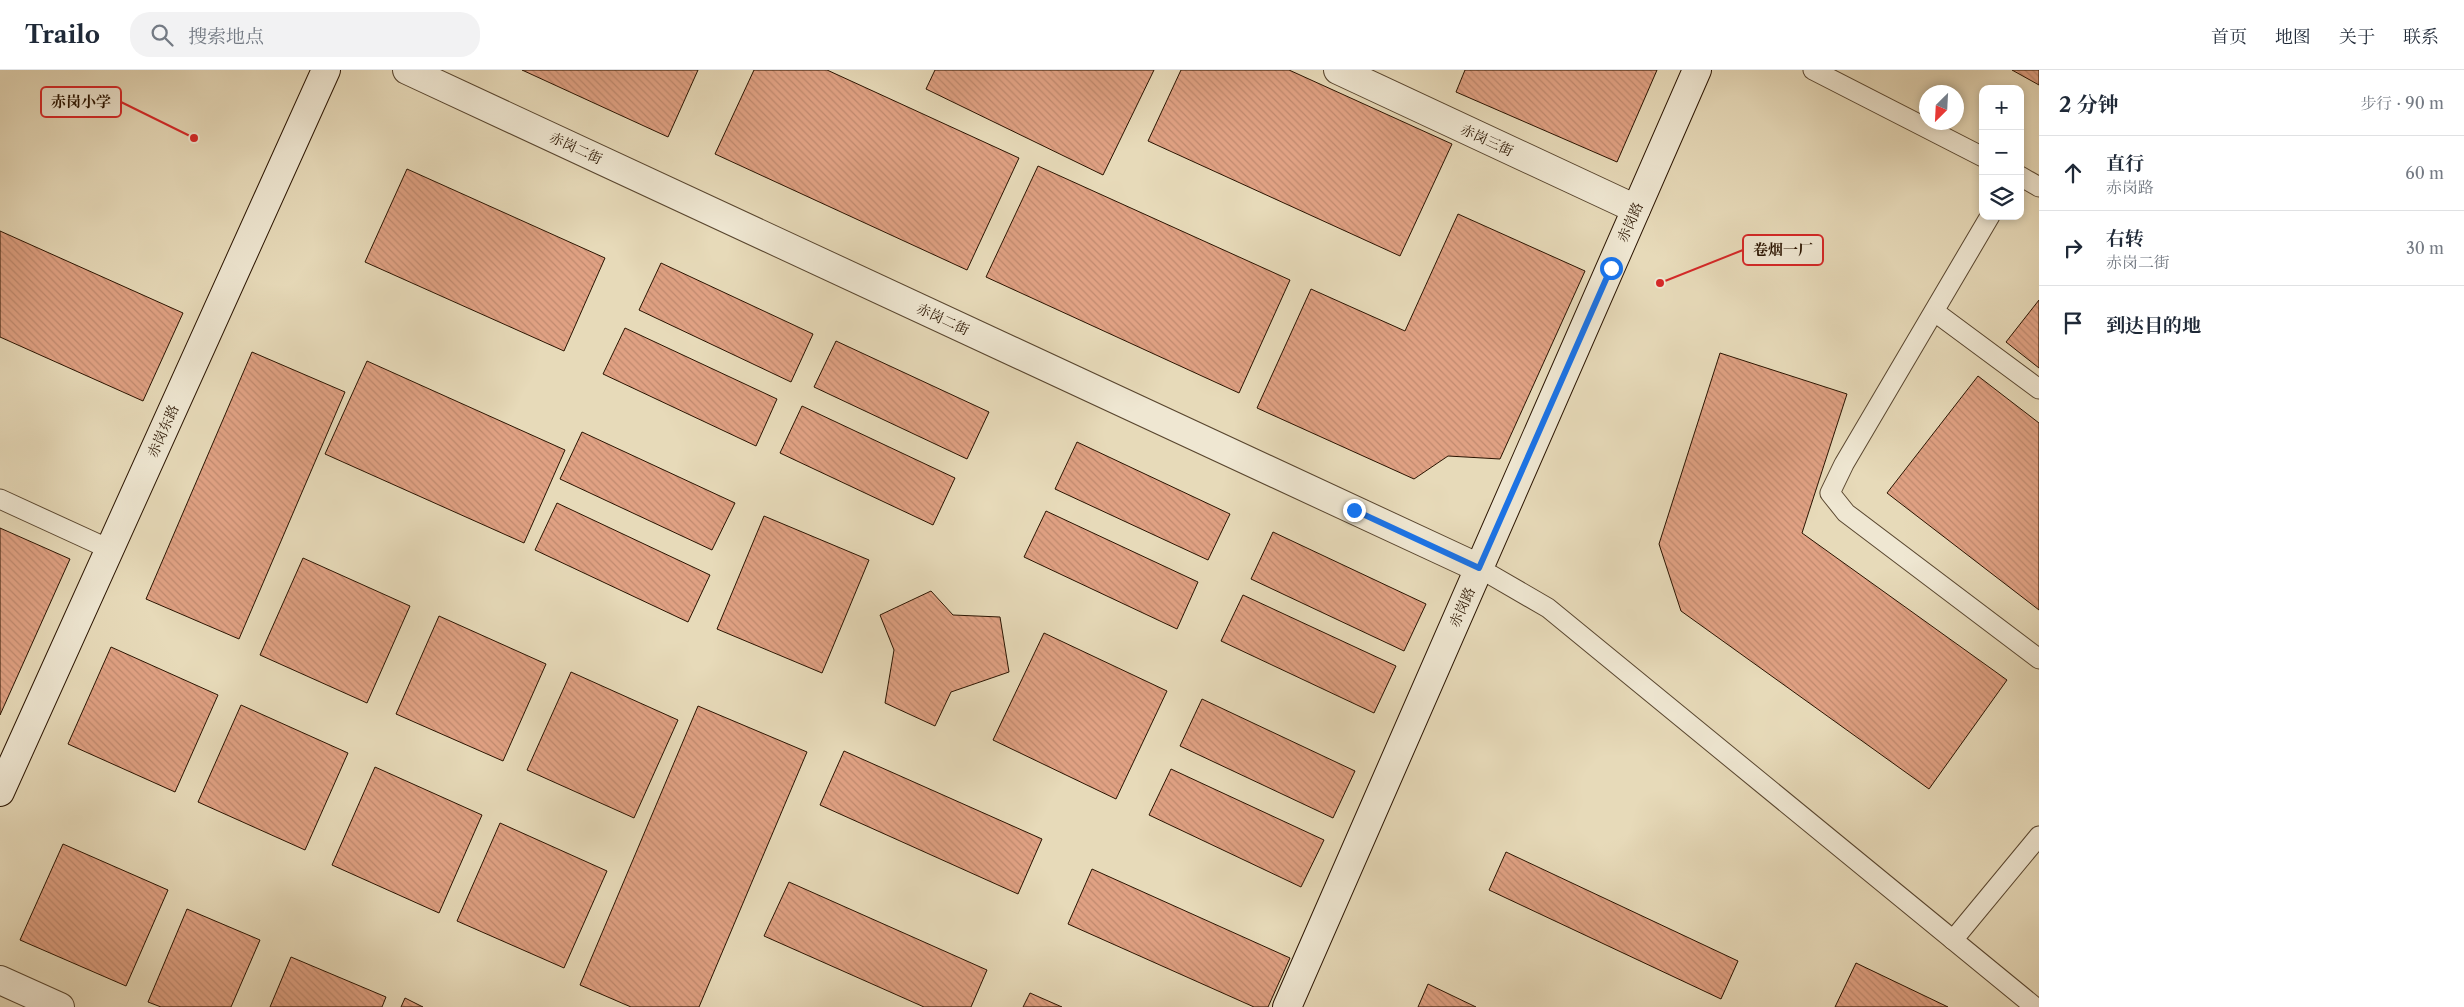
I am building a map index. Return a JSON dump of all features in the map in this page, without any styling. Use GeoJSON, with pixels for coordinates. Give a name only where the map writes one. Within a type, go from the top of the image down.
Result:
{"type":"FeatureCollection","features":[{"type":"Feature","properties":{"kind":"street","name":"赤岗东路"},"geometry":{"type":"LineString","coordinates":[[0,792],[326,70]]}},
{"type":"Feature","properties":{"kind":"street","name":"赤岗二街"},"geometry":{"type":"LineString","coordinates":[[407,70],[1479,568]]}},
{"type":"Feature","properties":{"kind":"street","name":"赤岗三街"},"geometry":{"type":"LineString","coordinates":[[1338,70],[1636,209]]}},
{"type":"Feature","properties":{"kind":"street","name":"赤岗路"},"geometry":{"type":"LineString","coordinates":[[1287,1007],[1697,70]]}},
{"type":"Feature","properties":{"kind":"street"},"geometry":{"type":"LineString","coordinates":[[0,980],[60,1007]]}},
{"type":"Feature","properties":{"kind":"lane"},"geometry":{"type":"LineString","coordinates":[[1813,70],[1979,155]]}},
{"type":"Feature","properties":{"kind":"lane"},"geometry":{"type":"LineString","coordinates":[[2024,178],[2039,187]]}},
{"type":"Feature","properties":{"kind":"lane"},"geometry":{"type":"LineString","coordinates":[[1988,220],[1830,493],[1846,513],[2039,659]]}},
{"type":"Feature","properties":{"kind":"lane"},"geometry":{"type":"LineString","coordinates":[[1935,312],[2039,389]]}},
{"type":"Feature","properties":{"kind":"lane"},"geometry":{"type":"LineString","coordinates":[[0,499],[109,549]]}},
{"type":"Feature","properties":{"kind":"lane"},"geometry":{"type":"LineString","coordinates":[[1479,568],[1548,608],[2035,1007]]}},
{"type":"Feature","properties":{"kind":"lane"},"geometry":{"type":"LineString","coordinates":[[1953,940],[2039,836]]}},
{"type":"Feature","properties":{"kind":"building"},"geometry":{"type":"Polygon","coordinates":[[[522,70],[698,70],[668,137],[522,70]]]}},
{"type":"Feature","properties":{"kind":"building"},"geometry":{"type":"Polygon","coordinates":[[[754,70],[827,70],[1019,158],[967,270],[715,154],[754,70]]]}},
{"type":"Feature","properties":{"kind":"building"},"geometry":{"type":"Polygon","coordinates":[[[935,70],[1154,70],[1103,175],[926,89],[935,70]]]}},
{"type":"Feature","properties":{"kind":"building"},"geometry":{"type":"Polygon","coordinates":[[[1181,70],[1289,70],[1452,144],[1400,256],[1148,141],[1181,70]]]}},
{"type":"Feature","properties":{"kind":"building"},"geometry":{"type":"Polygon","coordinates":[[[1465,70],[1657,70],[1617,162],[1456,92],[1465,70]]]}},
{"type":"Feature","properties":{"kind":"building"},"geometry":{"type":"Polygon","coordinates":[[[2012,70],[2039,70],[2039,85],[2012,70]]]}},
{"type":"Feature","properties":{"kind":"building"},"geometry":{"type":"Polygon","coordinates":[[[1038,166],[1290,280],[1239,393],[986,277],[1038,166]]]}},
{"type":"Feature","properties":{"kind":"building"},"geometry":{"type":"Polygon","coordinates":[[[407,169],[605,258],[564,351],[365,262],[407,169]]]}},
{"type":"Feature","properties":{"kind":"building"},"geometry":{"type":"Polygon","coordinates":[[[1458,214],[1585,271],[1500,459],[1448,456],[1414,479],[1257,408],[1311,289],[1405,331],[1458,214]]]}},
{"type":"Feature","properties":{"kind":"building"},"geometry":{"type":"Polygon","coordinates":[[[0,231],[183,313],[143,401],[0,337],[0,231]]]}},
{"type":"Feature","properties":{"kind":"building"},"geometry":{"type":"Polygon","coordinates":[[[661,263],[813,334],[791,382],[639,310],[661,263]]]}},
{"type":"Feature","properties":{"kind":"building"},"geometry":{"type":"Polygon","coordinates":[[[2039,300],[2039,368],[2006,342],[2039,300]]]}},
{"type":"Feature","properties":{"kind":"building"},"geometry":{"type":"Polygon","coordinates":[[[625,328],[777,399],[756,446],[603,374],[625,328]]]}},
{"type":"Feature","properties":{"kind":"building"},"geometry":{"type":"Polygon","coordinates":[[[836,341],[989,412],[967,459],[814,387],[836,341]]]}},
{"type":"Feature","properties":{"kind":"building"},"geometry":{"type":"Polygon","coordinates":[[[252,352],[345,392],[239,639],[146,599],[252,352]]]}},
{"type":"Feature","properties":{"kind":"building"},"geometry":{"type":"Polygon","coordinates":[[[1720,353],[1847,394],[1802,533],[2007,680],[1929,789],[1681,611],[1659,544],[1720,353]]]}},
{"type":"Feature","properties":{"kind":"building"},"geometry":{"type":"Polygon","coordinates":[[[367,361],[565,450],[524,543],[325,454],[367,361]]]}},
{"type":"Feature","properties":{"kind":"building"},"geometry":{"type":"Polygon","coordinates":[[[1978,376],[2039,423],[2039,610],[1887,493],[1978,376]]]}},
{"type":"Feature","properties":{"kind":"building"},"geometry":{"type":"Polygon","coordinates":[[[802,406],[955,478],[933,525],[780,453],[802,406]]]}},
{"type":"Feature","properties":{"kind":"building"},"geometry":{"type":"Polygon","coordinates":[[[582,432],[735,503],[712,550],[560,479],[582,432]]]}},
{"type":"Feature","properties":{"kind":"building"},"geometry":{"type":"Polygon","coordinates":[[[1077,442],[1230,514],[1208,560],[1055,489],[1077,442]]]}},
{"type":"Feature","properties":{"kind":"building"},"geometry":{"type":"Polygon","coordinates":[[[557,503],[710,575],[688,622],[535,550],[557,503]]]}},
{"type":"Feature","properties":{"kind":"building"},"geometry":{"type":"Polygon","coordinates":[[[1046,511],[1198,582],[1177,629],[1024,557],[1046,511]]]}},
{"type":"Feature","properties":{"kind":"building"},"geometry":{"type":"Polygon","coordinates":[[[764,516],[869,560],[822,673],[717,629],[764,516]]]}},
{"type":"Feature","properties":{"kind":"building"},"geometry":{"type":"Polygon","coordinates":[[[0,528],[70,559],[0,715],[0,528]]]}},
{"type":"Feature","properties":{"kind":"building"},"geometry":{"type":"Polygon","coordinates":[[[1273,532],[1426,604],[1404,651],[1251,579],[1273,532]]]}},
{"type":"Feature","properties":{"kind":"building"},"geometry":{"type":"Polygon","coordinates":[[[303,558],[410,606],[367,703],[260,655],[303,558]]]}},
{"type":"Feature","properties":{"kind":"building"},"geometry":{"type":"Polygon","coordinates":[[[931,591],[953,615],[1000,617],[1009,672],[951,692],[935,726],[885,703],[894,650],[880,615],[931,591]]]}},
{"type":"Feature","properties":{"kind":"building"},"geometry":{"type":"Polygon","coordinates":[[[1243,595],[1396,666],[1374,713],[1221,641],[1243,595]]]}},
{"type":"Feature","properties":{"kind":"building"},"geometry":{"type":"Polygon","coordinates":[[[439,616],[546,664],[503,761],[396,714],[439,616]]]}},
{"type":"Feature","properties":{"kind":"building"},"geometry":{"type":"Polygon","coordinates":[[[1044,633],[1167,691],[1116,799],[993,740],[1044,633]]]}},
{"type":"Feature","properties":{"kind":"building"},"geometry":{"type":"Polygon","coordinates":[[[111,647],[218,695],[175,792],[68,744],[111,647]]]}},
{"type":"Feature","properties":{"kind":"building"},"geometry":{"type":"Polygon","coordinates":[[[571,672],[678,720],[634,818],[527,770],[571,672]]]}},
{"type":"Feature","properties":{"kind":"building"},"geometry":{"type":"Polygon","coordinates":[[[1202,699],[1355,771],[1333,818],[1180,746],[1202,699]]]}},
{"type":"Feature","properties":{"kind":"building"},"geometry":{"type":"Polygon","coordinates":[[[241,705],[348,753],[305,850],[198,802],[241,705]]]}},
{"type":"Feature","properties":{"kind":"building"},"geometry":{"type":"Polygon","coordinates":[[[698,706],[807,752],[699,1007],[631,1007],[580,985],[698,706]]]}},
{"type":"Feature","properties":{"kind":"building"},"geometry":{"type":"Polygon","coordinates":[[[844,751],[1042,839],[1018,894],[820,805],[844,751]]]}},
{"type":"Feature","properties":{"kind":"building"},"geometry":{"type":"Polygon","coordinates":[[[375,767],[482,815],[439,913],[332,865],[375,767]]]}},
{"type":"Feature","properties":{"kind":"building"},"geometry":{"type":"Polygon","coordinates":[[[1171,769],[1324,840],[1301,887],[1149,815],[1171,769]]]}},
{"type":"Feature","properties":{"kind":"building"},"geometry":{"type":"Polygon","coordinates":[[[500,823],[607,871],[564,968],[457,921],[500,823]]]}},
{"type":"Feature","properties":{"kind":"building"},"geometry":{"type":"Polygon","coordinates":[[[63,844],[168,890],[126,986],[20,940],[63,844]]]}},
{"type":"Feature","properties":{"kind":"building"},"geometry":{"type":"Polygon","coordinates":[[[1506,852],[1738,961],[1721,999],[1489,890],[1506,852]]]}},
{"type":"Feature","properties":{"kind":"building"},"geometry":{"type":"Polygon","coordinates":[[[1092,869],[1290,958],[1268,1007],[1254,1007],[1068,924],[1092,869]]]}},
{"type":"Feature","properties":{"kind":"building"},"geometry":{"type":"Polygon","coordinates":[[[789,882],[987,970],[971,1007],[924,1007],[764,936],[789,882]]]}},
{"type":"Feature","properties":{"kind":"building"},"geometry":{"type":"Polygon","coordinates":[[[187,909],[260,940],[231,1007],[161,1007],[148,1002],[187,909]]]}},
{"type":"Feature","properties":{"kind":"building"},"geometry":{"type":"Polygon","coordinates":[[[291,957],[386,997],[382,1007],[270,1007],[291,957]]]}},
{"type":"Feature","properties":{"kind":"building"},"geometry":{"type":"Polygon","coordinates":[[[1856,963],[1948,1007],[1835,1007],[1856,963]]]}},
{"type":"Feature","properties":{"kind":"building"},"geometry":{"type":"Polygon","coordinates":[[[1428,984],[1476,1007],[1418,1007],[1428,984]]]}},
{"type":"Feature","properties":{"kind":"building"},"geometry":{"type":"Polygon","coordinates":[[[1030,993],[1062,1007],[1023,1007],[1030,993]]]}},
{"type":"Feature","properties":{"kind":"building"},"geometry":{"type":"Polygon","coordinates":[[[405,998],[423,1007],[401,1007],[405,998]]]}},
{"type":"Feature","properties":{"kind":"place","name":"赤岗小学"},"geometry":{"type":"Point","coordinates":[194,138]}},
{"type":"Feature","properties":{"kind":"place","name":"卷烟一厂"},"geometry":{"type":"Point","coordinates":[1660,283]}},
{"type":"Feature","properties":{"kind":"route"},"geometry":{"type":"LineString","coordinates":[[1354,510],[1479,568],[1611,268]]}}]}
